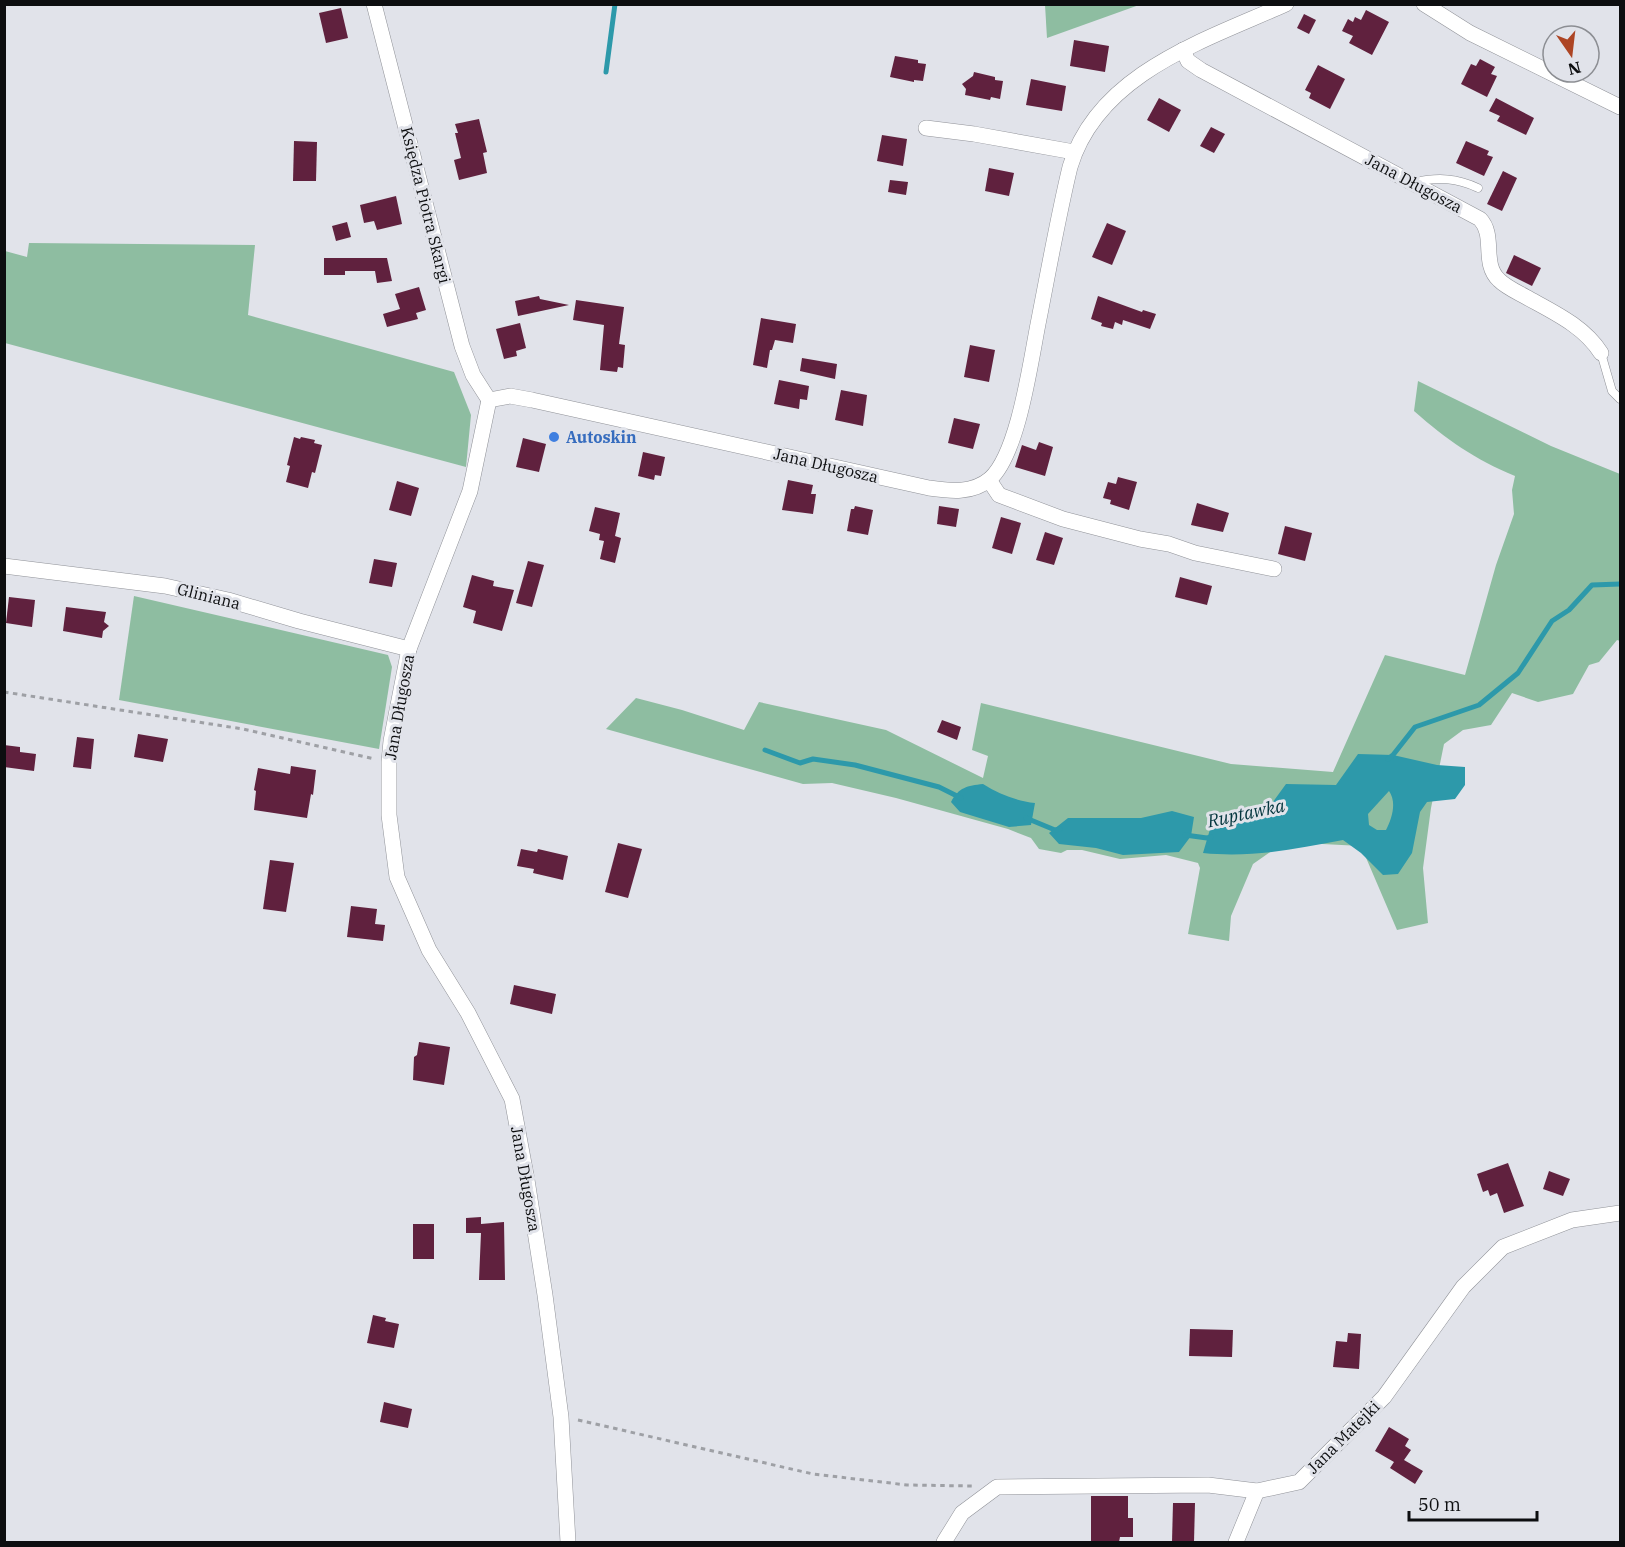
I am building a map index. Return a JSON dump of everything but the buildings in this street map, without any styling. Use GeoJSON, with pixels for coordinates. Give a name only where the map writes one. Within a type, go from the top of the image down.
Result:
{"type":"FeatureCollection","features":[{"type":"Feature","properties":{"kind":"street","name":"Księdza Piotra Skargi"},"geometry":{"type":"LineString","coordinates":[[374,4],[462,346],[472,375],[489,400]]}},
{"type":"Feature","properties":{"kind":"street"},"geometry":{"type":"LineString","coordinates":[[1274,570],[1195,553],[1169,544],[1063,519],[999,495],[989,480],[1000,465],[1017,422],[1074,152],[1094,122],[1118,94],[1155,66],[1183,50],[1286,4]]}},
{"type":"Feature","properties":{"kind":"street"},"geometry":{"type":"LineString","coordinates":[[1424,4],[1470,33],[1620,107]]}},
{"type":"Feature","properties":{"kind":"street","name":"Jana Długosza"},"geometry":{"type":"LineString","coordinates":[[1183,50],[1188,61],[1201,70],[1480,219],[1489,235],[1490,266],[1496,277],[1506,286],[1564,318],[1588,337],[1601,353]]}},
{"type":"Feature","properties":{"kind":"street"},"geometry":{"type":"LineString","coordinates":[[926,128],[1074,152]]}},
{"type":"Feature","properties":{"kind":"street","name":"Jana Długosza"},"geometry":{"type":"LineString","coordinates":[[568,1542],[561,1417],[528,1180],[512,1099],[468,1013],[429,950],[397,878],[389,815],[389,762],[397,705],[409,649],[470,491],[489,400],[510,396],[532,400],[929,488],[968,490],[989,480]]}},
{"type":"Feature","properties":{"kind":"street","name":"Gliniana"},"geometry":{"type":"LineString","coordinates":[[4,566],[165,586],[228,600],[409,649]]}},
{"type":"Feature","properties":{"kind":"street","name":"Jana Matejki"},"geometry":{"type":"LineString","coordinates":[[997,1487],[1208,1485],[1257,1491],[1299,1482],[1384,1396],[1463,1287],[1503,1247],[1572,1220],[1620,1213]]}},
{"type":"Feature","properties":{"kind":"street"},"geometry":{"type":"LineString","coordinates":[[944,1542],[962,1513],[997,1487]]}},
{"type":"Feature","properties":{"kind":"street"},"geometry":{"type":"LineString","coordinates":[[1236,1542],[1257,1491]]}},
{"type":"Feature","properties":{"kind":"lane"},"geometry":{"type":"LineString","coordinates":[[1413,182],[1448,178],[1466,182],[1478,188]]}},
{"type":"Feature","properties":{"kind":"lane"},"geometry":{"type":"LineString","coordinates":[[1601,353],[1612,391],[1620,399]]}},
{"type":"Feature","properties":{"kind":"path"},"geometry":{"type":"LineString","coordinates":[[4,692],[243,729],[389,762]]}},
{"type":"Feature","properties":{"kind":"path"},"geometry":{"type":"LineString","coordinates":[[561,1417],[813,1474],[907,1485],[997,1487]]}},
{"type":"Feature","properties":{"kind":"green space"},"geometry":{"type":"Polygon","coordinates":[[[1045,4],[1139,5],[1047,38],[1045,4]]]}},
{"type":"Feature","properties":{"kind":"green space"},"geometry":{"type":"Polygon","coordinates":[[[29,243],[255,245],[248,315],[454,372],[471,415],[466,467],[5,343],[5,251],[27,257],[29,243]]]}},
{"type":"Feature","properties":{"kind":"green space"},"geometry":{"type":"Polygon","coordinates":[[[1418,381],[1551,446],[1620,474],[1620,641],[1617,640],[1599,662],[1589,665],[1573,694],[1538,702],[1512,693],[1491,725],[1463,730],[1444,744],[1431,808],[1423,868],[1428,923],[1397,930],[1361,846],[1303,843],[1273,850],[1253,864],[1231,916],[1229,941],[1188,934],[1200,868],[1198,863],[1166,855],[1120,859],[1082,850],[1067,850],[1061,853],[1039,849],[1031,838],[1008,829],[832,783],[803,784],[606,729],[636,698],[744,730],[759,702],[886,730],[983,778],[988,756],[972,750],[981,703],[1231,764],[1333,772],[1385,655],[1465,675],[1496,565],[1514,514],[1512,490],[1515,476],[1462,448],[1414,411],[1418,381]]]}},
{"type":"Feature","properties":{"kind":"green space"},"geometry":{"type":"Polygon","coordinates":[[[134,596],[388,655],[392,667],[379,749],[119,700],[134,596]]]}},
{"type":"Feature","properties":{"kind":"water"},"geometry":{"type":"Polygon","coordinates":[[[1358,754],[1393,755],[1437,765],[1465,767],[1465,785],[1455,799],[1427,802],[1420,812],[1412,853],[1398,874],[1383,875],[1361,853],[1343,840],[1256,853],[1203,853],[1211,826],[1270,806],[1286,784],[1336,785],[1358,754]],[[1389,791],[1368,814],[1369,825],[1377,830],[1386,830],[1392,816],[1389,791]]]}},
{"type":"Feature","properties":{"kind":"water"},"geometry":{"type":"Polygon","coordinates":[[[983,784],[1021,801],[1035,803],[1031,825],[1009,827],[960,812],[951,802],[964,788],[983,784]]]}},
{"type":"Feature","properties":{"kind":"water"},"geometry":{"type":"Polygon","coordinates":[[[1172,811],[1194,817],[1191,836],[1179,852],[1123,855],[1096,848],[1059,844],[1049,833],[1068,818],[1141,818],[1172,811]]]}},
{"type":"Feature","properties":{"kind":"waterway"},"geometry":{"type":"LineString","coordinates":[[606,72],[615,4]]}},
{"type":"Feature","properties":{"kind":"waterway","name":"Ruptawka"},"geometry":{"type":"LineString","coordinates":[[1388,759],[1415,727],[1479,705],[1518,673],[1552,621],[1569,610],[1592,585],[1620,584]]}},
{"type":"Feature","properties":{"kind":"waterway","name":"Ruptawka"},"geometry":{"type":"LineString","coordinates":[[765,750],[800,763],[813,759],[855,765],[939,787],[961,798]]}},
{"type":"Feature","properties":{"kind":"waterway","name":"Ruptawka"},"geometry":{"type":"LineString","coordinates":[[1026,818],[1055,830],[1060,829]]}},
{"type":"Feature","properties":{"kind":"waterway","name":"Ruptawka"},"geometry":{"type":"LineString","coordinates":[[1185,835],[1211,837]]}},
{"type":"Feature","properties":{"kind":"place","name":"Autoskin"},"geometry":{"type":"Point","coordinates":[554,437]}}]}
